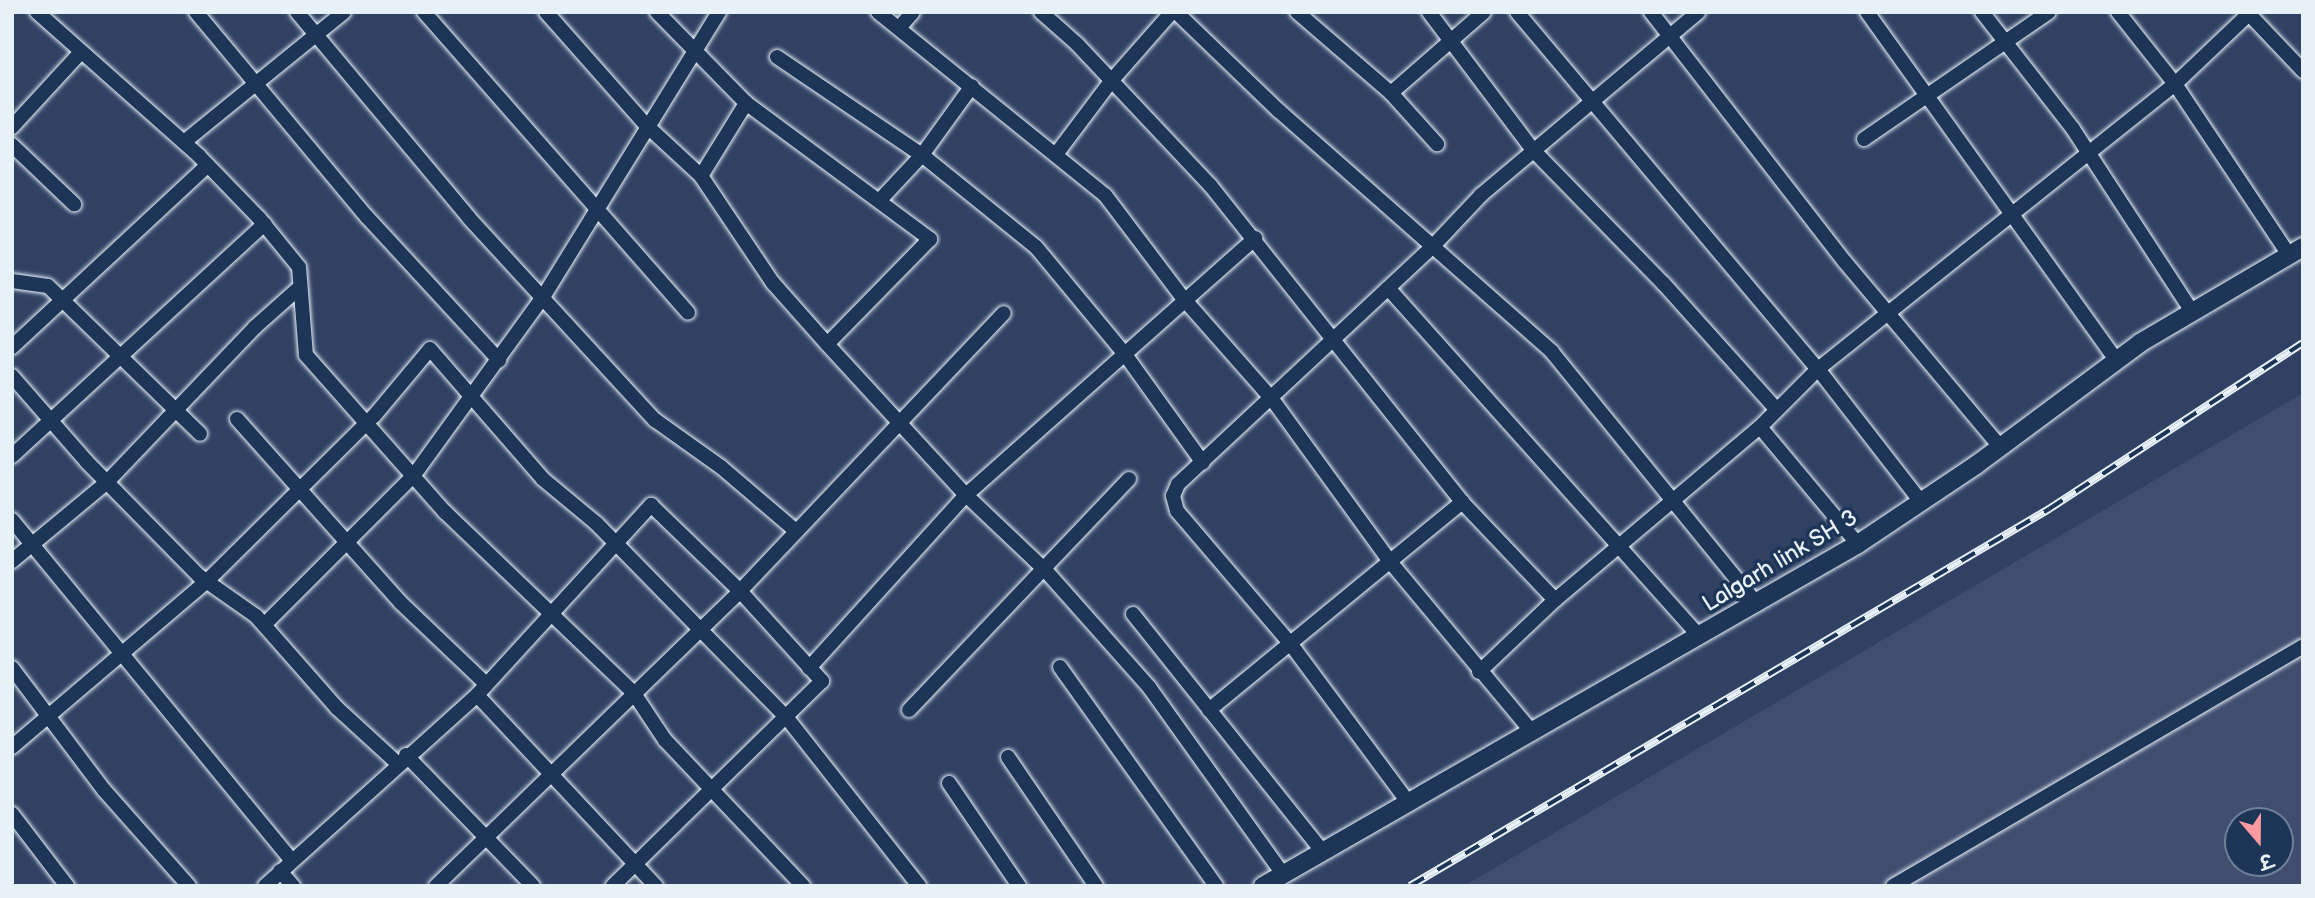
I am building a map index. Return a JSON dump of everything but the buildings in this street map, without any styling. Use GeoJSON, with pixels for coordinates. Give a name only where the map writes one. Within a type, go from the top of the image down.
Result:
{"type":"FeatureCollection","features":[{"type":"Feature","properties":{"kind":"street"},"geometry":{"type":"LineString","coordinates":[[37,12],[184,142],[264,224],[299,267],[306,355],[445,512],[633,692],[665,740],[803,886]]}},
{"type":"Feature","properties":{"kind":"street"},"geometry":{"type":"LineString","coordinates":[[196,12],[258,83],[367,217],[499,360]]}},
{"type":"Feature","properties":{"kind":"street"},"geometry":{"type":"LineString","coordinates":[[298,12],[469,218],[655,420],[721,467],[796,531]]}},
{"type":"Feature","properties":{"kind":"street"},"geometry":{"type":"LineString","coordinates":[[184,142],[344,12]]}},
{"type":"Feature","properties":{"kind":"street"},"geometry":{"type":"LineString","coordinates":[[424,12],[688,313]]}},
{"type":"Feature","properties":{"kind":"street"},"geometry":{"type":"LineString","coordinates":[[546,12],[646,125],[701,176],[773,283],[827,344],[966,495],[1046,571],[1149,687],[1283,874]]}},
{"type":"Feature","properties":{"kind":"street"},"geometry":{"type":"LineString","coordinates":[[657,12],[693,53],[746,103],[930,239],[827,344]]}},
{"type":"Feature","properties":{"kind":"street"},"geometry":{"type":"LineString","coordinates":[[264,625],[414,475],[471,392],[499,360],[543,297],[599,210],[646,125],[719,12]]}},
{"type":"Feature","properties":{"kind":"street"},"geometry":{"type":"LineString","coordinates":[[878,12],[1057,153],[1105,195],[1183,298],[1272,400],[1392,564],[1479,672],[1531,731]]}},
{"type":"Feature","properties":{"kind":"street"},"geometry":{"type":"LineString","coordinates":[[898,28],[913,12]]}},
{"type":"Feature","properties":{"kind":"street"},"geometry":{"type":"LineString","coordinates":[[1041,12],[1112,80],[1255,238],[1331,342],[1462,502],[1555,600]]}},
{"type":"Feature","properties":{"kind":"street"},"geometry":{"type":"LineString","coordinates":[[1057,153],[1112,80],[1174,12],[1279,111],[1552,352],[1757,604]]}},
{"type":"Feature","properties":{"kind":"street"},"geometry":{"type":"LineString","coordinates":[[1297,12],[1391,93],[1437,144]]}},
{"type":"Feature","properties":{"kind":"street"},"geometry":{"type":"LineString","coordinates":[[1429,12],[1533,150],[1663,282],[1776,409]]}},
{"type":"Feature","properties":{"kind":"street"},"geometry":{"type":"LineString","coordinates":[[1391,93],[1484,12]]}},
{"type":"Feature","properties":{"kind":"street"},"geometry":{"type":"LineString","coordinates":[[1517,12],[1818,369],[1920,502]]}},
{"type":"Feature","properties":{"kind":"street"},"geometry":{"type":"LineString","coordinates":[[1651,12],[1889,314],[2000,447]]}},
{"type":"Feature","properties":{"kind":"street"},"geometry":{"type":"LineString","coordinates":[[1408,802],[1289,642],[1177,511],[1173,496],[1178,484],[1272,400],[1433,246],[1481,194],[1698,12]]}},
{"type":"Feature","properties":{"kind":"street"},"geometry":{"type":"LineString","coordinates":[[1867,12],[2117,360]]}},
{"type":"Feature","properties":{"kind":"street"},"geometry":{"type":"LineString","coordinates":[[1982,12],[2087,151],[2193,313]]}},
{"type":"Feature","properties":{"kind":"street"},"geometry":{"type":"LineString","coordinates":[[1864,139],[2049,12]]}},
{"type":"Feature","properties":{"kind":"street"},"geometry":{"type":"LineString","coordinates":[[2118,12],[2175,84],[2296,251]]}},
{"type":"Feature","properties":{"kind":"street"},"geometry":{"type":"LineString","coordinates":[[1479,672],[1555,600],[1676,502],[1760,427],[1818,369],[2087,151],[2175,84],[2245,15],[2303,71]]}},
{"type":"Feature","properties":{"kind":"street"},"geometry":{"type":"LineString","coordinates":[[12,127],[81,52]]}},
{"type":"Feature","properties":{"kind":"street"},"geometry":{"type":"LineString","coordinates":[[777,57],[922,155],[1036,247],[1125,353],[1203,463]]}},
{"type":"Feature","properties":{"kind":"street"},"geometry":{"type":"LineString","coordinates":[[880,200],[922,155],[972,86]]}},
{"type":"Feature","properties":{"kind":"street"},"geometry":{"type":"LineString","coordinates":[[701,176],[746,103]]}},
{"type":"Feature","properties":{"kind":"street"},"geometry":{"type":"LineString","coordinates":[[12,145],[74,204]]}},
{"type":"Feature","properties":{"kind":"street"},"geometry":{"type":"LineString","coordinates":[[12,347],[64,302],[208,165]]}},
{"type":"Feature","properties":{"kind":"street"},"geometry":{"type":"LineString","coordinates":[[12,456],[264,224]]}},
{"type":"Feature","properties":{"kind":"street"},"geometry":{"type":"LineString","coordinates":[[809,668],[966,495],[1183,298],[1255,238]]}},
{"type":"Feature","properties":{"kind":"street","name":"Lalgarh link SH 3"},"geometry":{"type":"LineString","coordinates":[[1264,886],[1858,544],[2000,447],[2117,360],[2296,251]]}},
{"type":"Feature","properties":{"kind":"street"},"geometry":{"type":"LineString","coordinates":[[12,281],[48,286],[200,434]]}},
{"type":"Feature","properties":{"kind":"street"},"geometry":{"type":"LineString","coordinates":[[12,561],[107,482],[175,410],[300,287]]}},
{"type":"Feature","properties":{"kind":"street"},"geometry":{"type":"LineString","coordinates":[[1388,288],[1700,637]]}},
{"type":"Feature","properties":{"kind":"street"},"geometry":{"type":"LineString","coordinates":[[444,883],[633,692],[740,591],[1004,313]]}},
{"type":"Feature","properties":{"kind":"street"},"geometry":{"type":"LineString","coordinates":[[12,747],[208,580],[367,423],[430,349],[471,392],[543,479],[618,545],[703,628],[787,718],[919,886]]}},
{"type":"Feature","properties":{"kind":"street"},"geometry":{"type":"LineString","coordinates":[[12,376],[107,482],[208,580],[264,625],[337,708],[402,759],[489,837],[533,886]]}},
{"type":"Feature","properties":{"kind":"street"},"geometry":{"type":"LineString","coordinates":[[237,419],[482,690],[553,775],[656,886]]}},
{"type":"Feature","properties":{"kind":"street"},"geometry":{"type":"LineString","coordinates":[[1760,427],[1858,544]]}},
{"type":"Feature","properties":{"kind":"street"},"geometry":{"type":"LineString","coordinates":[[909,710],[1046,571],[1129,479]]}},
{"type":"Feature","properties":{"kind":"street"},"geometry":{"type":"LineString","coordinates":[[1209,710],[1289,642],[1392,564],[1462,502]]}},
{"type":"Feature","properties":{"kind":"street"},"geometry":{"type":"LineString","coordinates":[[265,886],[402,759],[482,690],[618,545],[651,505],[740,591],[822,681],[713,791],[613,886]]}},
{"type":"Feature","properties":{"kind":"street"},"geometry":{"type":"LineString","coordinates":[[12,520],[292,861]]}},
{"type":"Feature","properties":{"kind":"street"},"geometry":{"type":"LineString","coordinates":[[1133,614],[1322,851]]}},
{"type":"Feature","properties":{"kind":"street"},"geometry":{"type":"LineString","coordinates":[[1893,886],[2303,646]]}},
{"type":"Feature","properties":{"kind":"street"},"geometry":{"type":"LineString","coordinates":[[1060,667],[1216,886]]}},
{"type":"Feature","properties":{"kind":"street"},"geometry":{"type":"LineString","coordinates":[[12,668],[104,790],[189,886]]}},
{"type":"Feature","properties":{"kind":"street"},"geometry":{"type":"LineString","coordinates":[[1008,757],[1096,886]]}},
{"type":"Feature","properties":{"kind":"street"},"geometry":{"type":"LineString","coordinates":[[949,783],[1018,886]]}},
{"type":"Feature","properties":{"kind":"street"},"geometry":{"type":"LineString","coordinates":[[12,814],[67,886]]}},
{"type":"Feature","properties":{"kind":"street"},"geometry":{"type":"LineString","coordinates":[[280,872],[293,886]]}},
{"type":"Feature","properties":{"kind":"shaded area"},"geometry":{"type":"Polygon","coordinates":[[[2303,393],[2303,886],[1464,886],[2303,393]]]}},
{"type":"Feature","properties":{"kind":"railway"},"geometry":{"type":"LineString","coordinates":[[1410,886],[2049,509],[2303,343]]}}]}
